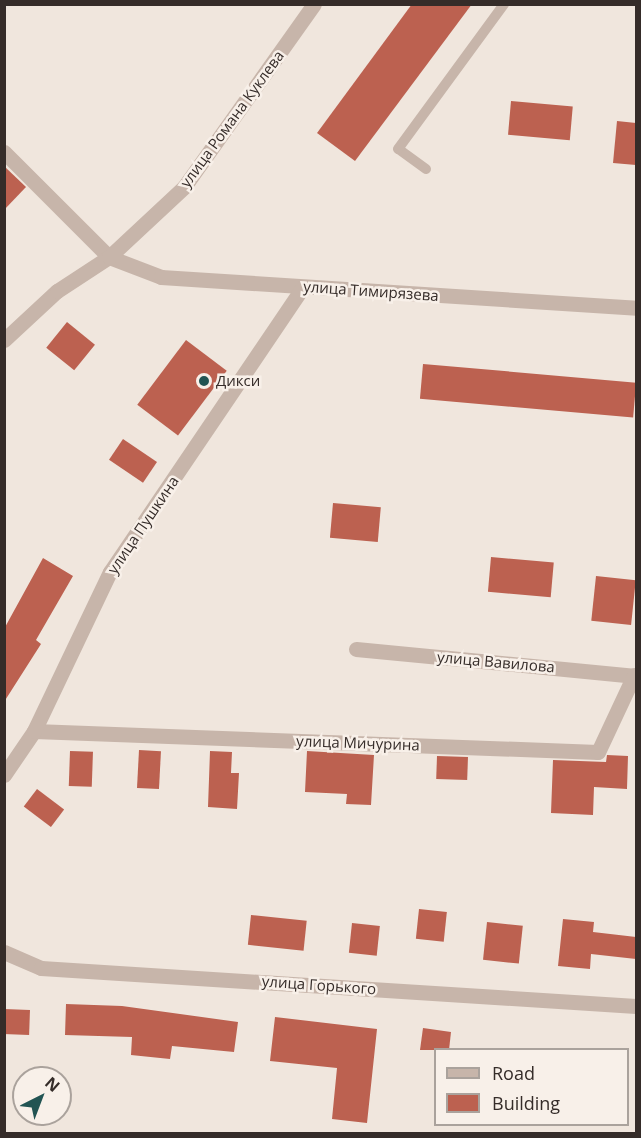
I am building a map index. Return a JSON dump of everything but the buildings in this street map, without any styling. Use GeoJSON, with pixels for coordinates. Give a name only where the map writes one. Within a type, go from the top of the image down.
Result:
{"type":"FeatureCollection","features":[{"type":"Feature","properties":{"kind":"street","name":"улица Романа Куклева"},"geometry":{"type":"LineString","coordinates":[[4,340],[57,291],[110,256],[184,187],[314,4]]}},
{"type":"Feature","properties":{"kind":"street"},"geometry":{"type":"LineString","coordinates":[[4,152],[110,256]]}},
{"type":"Feature","properties":{"kind":"street","name":"улица Тимирязева"},"geometry":{"type":"LineString","coordinates":[[110,256],[161,277],[636,308]]}},
{"type":"Feature","properties":{"kind":"street","name":"улица Пушкина"},"geometry":{"type":"LineString","coordinates":[[4,775],[34,730],[110,572],[303,287]]}},
{"type":"Feature","properties":{"kind":"street","name":"улица Вавилова"},"geometry":{"type":"LineString","coordinates":[[356,649],[635,675]]}},
{"type":"Feature","properties":{"kind":"street","name":"улица Мичурина"},"geometry":{"type":"LineString","coordinates":[[34,730],[598,752],[635,675]]}},
{"type":"Feature","properties":{"kind":"street","name":"улица Горького"},"geometry":{"type":"LineString","coordinates":[[4,952],[41,968],[636,1006]]}},
{"type":"Feature","properties":{"kind":"lane"},"geometry":{"type":"LineString","coordinates":[[426,170],[398,149],[504,4]]}},
{"type":"Feature","properties":{"kind":"place","name":"Дикси"},"geometry":{"type":"Point","coordinates":[204,381]}}]}
